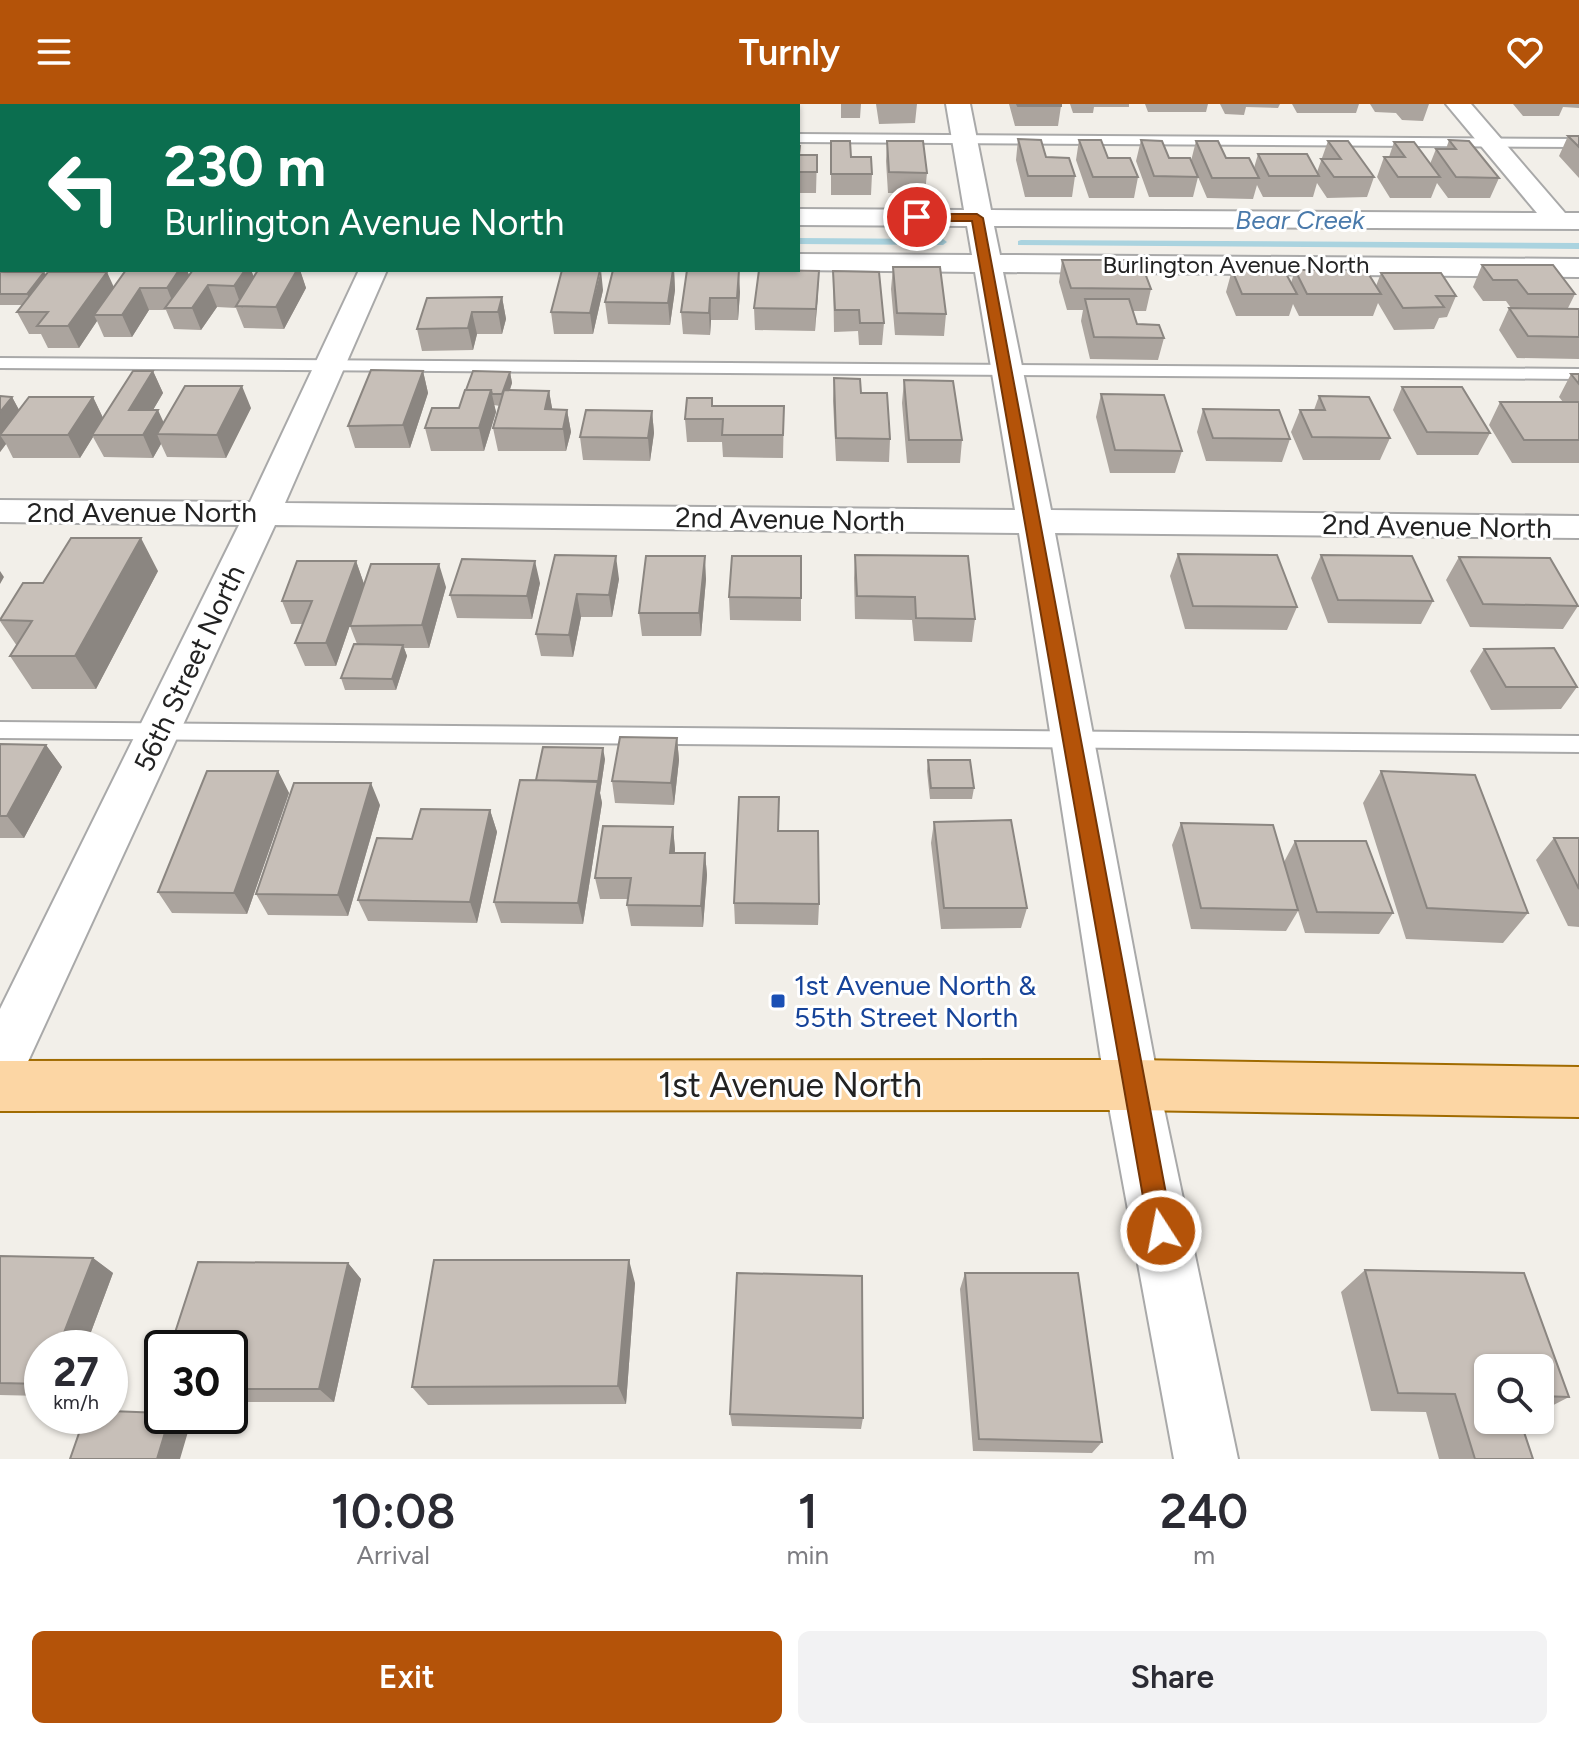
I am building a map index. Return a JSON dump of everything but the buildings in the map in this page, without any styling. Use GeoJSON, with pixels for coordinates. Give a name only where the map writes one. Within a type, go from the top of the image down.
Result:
{"type":"FeatureCollection","features":[{"type":"Feature","properties":{"kind":"main road","name":"1st Avenue North"},"geometry":{"type":"LineString","coordinates":[[0,1086],[1132,1085],[1579,1092]]}},
{"type":"Feature","properties":{"kind":"street"},"geometry":{"type":"LineString","coordinates":[[1458,104],[1490,142],[1568,221]]}},
{"type":"Feature","properties":{"kind":"street"},"geometry":{"type":"LineString","coordinates":[[961,122],[1035,522],[1132,1085],[1206,1459]]}},
{"type":"Feature","properties":{"kind":"street","name":"Burlington Avenue North"},"geometry":{"type":"LineString","coordinates":[[800,217],[1568,221]]}},
{"type":"Feature","properties":{"kind":"street","name":"Burlington Avenue North"},"geometry":{"type":"LineString","coordinates":[[800,262],[1579,268]]}},
{"type":"Feature","properties":{"kind":"street","name":"56th Street North"},"geometry":{"type":"LineString","coordinates":[[0,1064],[263,513],[372,272]]}},
{"type":"Feature","properties":{"kind":"street","name":"2nd Avenue North"},"geometry":{"type":"LineString","coordinates":[[0,511],[1579,527]]}},
{"type":"Feature","properties":{"kind":"lane"},"geometry":{"type":"LineString","coordinates":[[800,138],[961,122],[1579,143]]}},
{"type":"Feature","properties":{"kind":"lane"},"geometry":{"type":"LineString","coordinates":[[0,363],[1579,374]]}},
{"type":"Feature","properties":{"kind":"lane"},"geometry":{"type":"LineString","coordinates":[[0,730],[1579,744]]}},
{"type":"Feature","properties":{"kind":"waterway","name":"Bear Creek"},"geometry":{"type":"LineString","coordinates":[[800,241],[943,242]]}},
{"type":"Feature","properties":{"kind":"waterway","name":"Bear Creek"},"geometry":{"type":"LineString","coordinates":[[1021,243],[1579,246]]}},
{"type":"Feature","properties":{"kind":"place","name":"1st Avenue North & 55th Street North"},"geometry":{"type":"Point","coordinates":[778,1001]}},
{"type":"Feature","properties":{"kind":"route"},"geometry":{"type":"LineString","coordinates":[[917,217],[977,218],[1035,522],[1132,1085],[1161,1231]]}}]}
